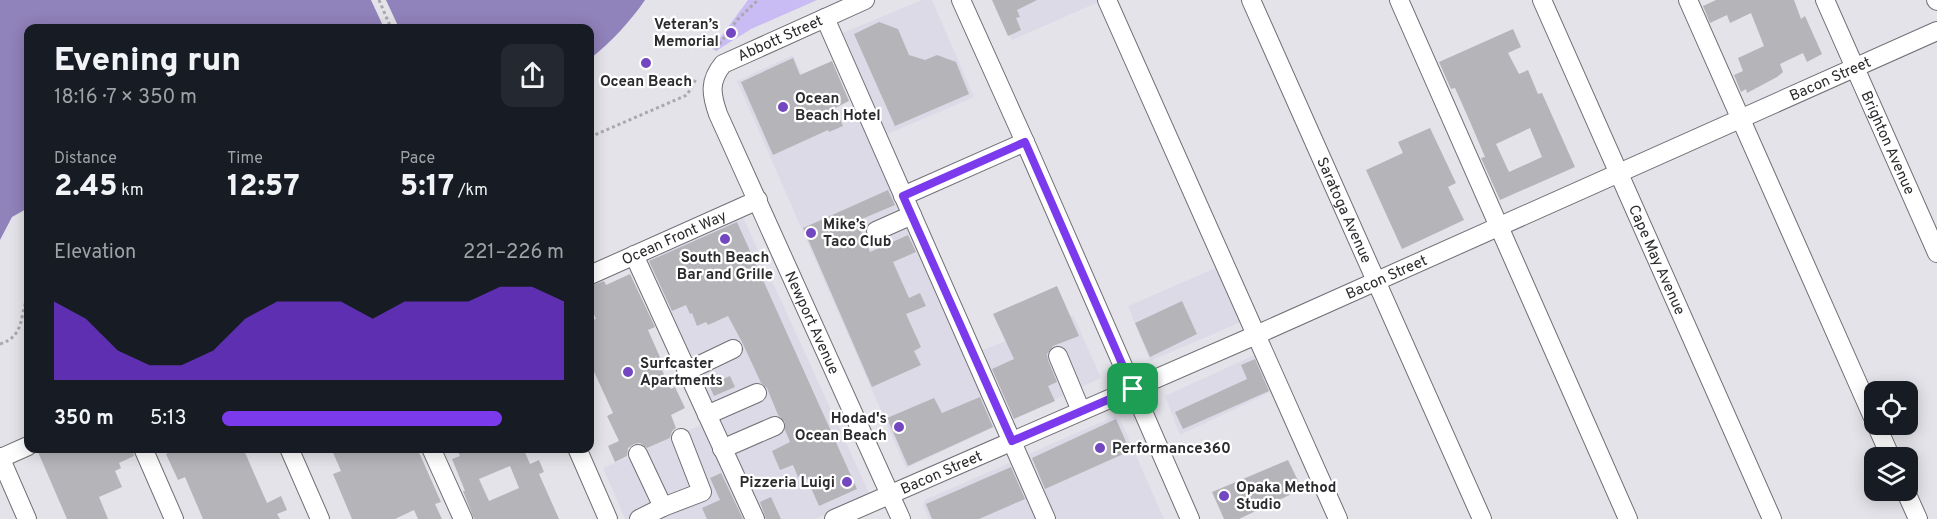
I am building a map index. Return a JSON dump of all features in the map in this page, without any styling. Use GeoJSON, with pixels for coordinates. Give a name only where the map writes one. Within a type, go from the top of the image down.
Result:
{"type":"FeatureCollection","features":[{"type":"Feature","properties":{"kind":"street","name":"Abbott Street"},"geometry":{"type":"LineString","coordinates":[[724,126],[715,105],[712,84],[715,74],[723,64],[865,0]]}},
{"type":"Feature","properties":{"kind":"street"},"geometry":{"type":"LineString","coordinates":[[961,0],[1190,519]]}},
{"type":"Feature","properties":{"kind":"street"},"geometry":{"type":"LineString","coordinates":[[1107,0],[1338,519]]}},
{"type":"Feature","properties":{"kind":"street","name":"Saratoga Avenue"},"geometry":{"type":"LineString","coordinates":[[1251,0],[1482,519]]}},
{"type":"Feature","properties":{"kind":"street"},"geometry":{"type":"LineString","coordinates":[[1399,0],[1628,519]]}},
{"type":"Feature","properties":{"kind":"street","name":"Cape May Avenue"},"geometry":{"type":"LineString","coordinates":[[1542,0],[1772,519]]}},
{"type":"Feature","properties":{"kind":"street"},"geometry":{"type":"LineString","coordinates":[[1688,0],[1864,396]]}},
{"type":"Feature","properties":{"kind":"street","name":"Brighton Avenue"},"geometry":{"type":"LineString","coordinates":[[1825,0],[1937,253]]}},
{"type":"Feature","properties":{"kind":"street"},"geometry":{"type":"LineString","coordinates":[[825,18],[1046,519]]}},
{"type":"Feature","properties":{"kind":"street","name":"Bacon Street"},"geometry":{"type":"LineString","coordinates":[[834,519],[1620,174],[1937,31]]}},
{"type":"Feature","properties":{"kind":"street","name":"Newport Avenue"},"geometry":{"type":"LineString","coordinates":[[724,126],[901,519]]}},
{"type":"Feature","properties":{"kind":"street"},"geometry":{"type":"LineString","coordinates":[[903,196],[1025,142]]}},
{"type":"Feature","properties":{"kind":"street","name":"Ocean Front Way"},"geometry":{"type":"LineString","coordinates":[[594,273],[758,200]]}},
{"type":"Feature","properties":{"kind":"street"},"geometry":{"type":"LineString","coordinates":[[876,231],[912,215]]}},
{"type":"Feature","properties":{"kind":"street"},"geometry":{"type":"LineString","coordinates":[[634,255],[755,519]]}},
{"type":"Feature","properties":{"kind":"street"},"geometry":{"type":"LineString","coordinates":[[687,371],[733,349]]}},
{"type":"Feature","properties":{"kind":"street"},"geometry":{"type":"LineString","coordinates":[[1058,356],[1081,411]]}},
{"type":"Feature","properties":{"kind":"street"},"geometry":{"type":"LineString","coordinates":[[707,415],[757,393]]}},
{"type":"Feature","properties":{"kind":"street"},"geometry":{"type":"LineString","coordinates":[[722,448],[775,426]]}},
{"type":"Feature","properties":{"kind":"street"},"geometry":{"type":"LineString","coordinates":[[639,519],[702,492],[681,438]]}},
{"type":"Feature","properties":{"kind":"street"},"geometry":{"type":"LineString","coordinates":[[24,448],[0,457],[27,519]]}},
{"type":"Feature","properties":{"kind":"street"},"geometry":{"type":"LineString","coordinates":[[145,453],[174,519]]}},
{"type":"Feature","properties":{"kind":"street"},"geometry":{"type":"LineString","coordinates":[[291,453],[320,519]]}},
{"type":"Feature","properties":{"kind":"street"},"geometry":{"type":"LineString","coordinates":[[433,453],[463,519]]}},
{"type":"Feature","properties":{"kind":"street"},"geometry":{"type":"LineString","coordinates":[[579,453],[608,519]]}},
{"type":"Feature","properties":{"kind":"street"},"geometry":{"type":"LineString","coordinates":[[638,454],[663,507]]}},
{"type":"Feature","properties":{"kind":"street"},"geometry":{"type":"LineString","coordinates":[[1910,501],[1918,519]]}},
{"type":"Feature","properties":{"kind":"path"},"geometry":{"type":"LineString","coordinates":[[379,0],[389,24]]}},
{"type":"Feature","properties":{"kind":"path"},"geometry":{"type":"LineString","coordinates":[[710,57],[737,20],[758,0]]}},
{"type":"Feature","properties":{"kind":"path"},"geometry":{"type":"LineString","coordinates":[[594,135],[687,95],[698,76]]}},
{"type":"Feature","properties":{"kind":"path"},"geometry":{"type":"LineString","coordinates":[[0,344],[11,340],[19,331],[24,306]]}},
{"type":"Feature","properties":{"kind":"shaded area"},"geometry":{"type":"Polygon","coordinates":[[[0,0],[645,0],[620,31],[594,56],[594,24],[24,24],[24,210],[12,217],[0,240],[0,0]]]}},
{"type":"Feature","properties":{"kind":"shaded area"},"geometry":{"type":"Polygon","coordinates":[[[748,0],[817,0],[751,29],[716,51],[712,49],[748,0]]]}},
{"type":"Feature","properties":{"kind":"shaded area"},"geometry":{"type":"Polygon","coordinates":[[[922,0],[932,0],[974,97],[883,136],[840,34],[922,0]]]}},
{"type":"Feature","properties":{"kind":"shaded area"},"geometry":{"type":"Polygon","coordinates":[[[993,0],[1101,0],[1101,1],[1012,40],[993,0]]]}},
{"type":"Feature","properties":{"kind":"shaded area"},"geometry":{"type":"Polygon","coordinates":[[[793,55],[822,119],[855,105],[968,356],[1073,315],[1101,378],[906,468],[737,81],[793,55]]]}},
{"type":"Feature","properties":{"kind":"shaded area"},"geometry":{"type":"Polygon","coordinates":[[[741,213],[870,495],[815,519],[625,519],[603,468],[716,418],[641,258],[741,213]]]}},
{"type":"Feature","properties":{"kind":"shaded area"},"geometry":{"type":"Polygon","coordinates":[[[1218,267],[1241,322],[1150,361],[1128,306],[1218,267]]]}},
{"type":"Feature","properties":{"kind":"shaded area"},"geometry":{"type":"Polygon","coordinates":[[[1259,353],[1275,390],[1180,435],[1165,396],[1259,353]]]}},
{"type":"Feature","properties":{"kind":"shaded area"},"geometry":{"type":"Polygon","coordinates":[[[1115,416],[1120,419],[1164,519],[929,519],[923,505],[925,500],[1115,416]]]}},
{"type":"Feature","properties":{"kind":"pier"},"geometry":{"type":"Polygon","coordinates":[[[371,0],[386,0],[397,24],[382,24],[371,0]]]}},
{"type":"Feature","properties":{"kind":"building"},"geometry":{"type":"Polygon","coordinates":[[[992,0],[1037,0],[1017,10],[1020,17],[1016,18],[1021,30],[1008,36],[992,0]]]}},
{"type":"Feature","properties":{"kind":"building"},"geometry":{"type":"Polygon","coordinates":[[[1716,0],[1794,0],[1801,19],[1805,16],[1822,54],[1807,62],[1803,53],[1780,64],[1783,72],[1777,77],[1747,93],[1746,89],[1741,92],[1734,75],[1743,71],[1738,58],[1764,46],[1751,13],[1730,23],[1727,15],[1710,23],[1703,6],[1716,0]]]}},
{"type":"Feature","properties":{"kind":"building"},"geometry":{"type":"Polygon","coordinates":[[[879,22],[898,29],[909,55],[925,60],[937,55],[956,62],[969,94],[895,126],[854,34],[879,22]]]}},
{"type":"Feature","properties":{"kind":"building"},"geometry":{"type":"Polygon","coordinates":[[[1513,29],[1521,47],[1508,53],[1519,74],[1528,70],[1538,94],[1542,93],[1575,167],[1500,200],[1481,158],[1485,157],[1471,124],[1455,88],[1451,89],[1439,62],[1513,29]],[[1530,128],[1496,144],[1509,172],[1542,157],[1530,128]]]}},
{"type":"Feature","properties":{"kind":"building","name":"Ocean Beach Hotel"},"geometry":{"type":"Polygon","coordinates":[[[793,58],[800,75],[832,61],[849,101],[835,108],[843,126],[829,132],[828,130],[773,155],[741,82],[793,58]]]}},
{"type":"Feature","properties":{"kind":"building"},"geometry":{"type":"Polygon","coordinates":[[[1430,128],[1456,183],[1448,187],[1464,220],[1402,249],[1366,170],[1403,153],[1398,142],[1430,128]]]}},
{"type":"Feature","properties":{"kind":"building"},"geometry":{"type":"Polygon","coordinates":[[[888,190],[895,205],[857,221],[870,252],[908,235],[916,252],[893,262],[909,298],[920,293],[926,306],[906,314],[921,347],[914,351],[921,365],[872,387],[803,228],[888,190]]]}},
{"type":"Feature","properties":{"kind":"building"},"geometry":{"type":"Polygon","coordinates":[[[737,222],[857,489],[819,506],[805,474],[798,477],[793,465],[780,470],[772,451],[790,442],[785,430],[785,422],[778,415],[767,388],[761,383],[728,316],[708,325],[706,322],[697,326],[686,305],[672,311],[649,261],[737,222]]]}},
{"type":"Feature","properties":{"kind":"building"},"geometry":{"type":"Polygon","coordinates":[[[630,274],[655,327],[648,330],[663,364],[660,366],[671,389],[675,387],[685,408],[671,415],[676,428],[672,431],[670,438],[647,448],[640,443],[634,444],[628,448],[627,456],[615,462],[608,446],[619,441],[607,416],[613,413],[594,372],[594,320],[596,319],[594,285],[604,281],[606,285],[630,274]]]}},
{"type":"Feature","properties":{"kind":"building"},"geometry":{"type":"Polygon","coordinates":[[[1057,286],[1079,336],[1053,346],[1047,354],[1057,382],[1048,386],[1055,401],[1014,419],[992,369],[1014,359],[993,314],[1057,286]]]}},
{"type":"Feature","properties":{"kind":"building"},"geometry":{"type":"Polygon","coordinates":[[[1182,301],[1197,334],[1150,357],[1135,323],[1182,301]]]}},
{"type":"Feature","properties":{"kind":"building"},"geometry":{"type":"Polygon","coordinates":[[[1255,359],[1269,391],[1183,429],[1175,412],[1247,379],[1241,365],[1255,359]]]}},
{"type":"Feature","properties":{"kind":"building"},"geometry":{"type":"Polygon","coordinates":[[[730,376],[735,387],[714,396],[709,385],[730,376]]]}},
{"type":"Feature","properties":{"kind":"building"},"geometry":{"type":"Polygon","coordinates":[[[980,397],[993,427],[908,466],[887,418],[934,398],[942,413],[980,397]]]}},
{"type":"Feature","properties":{"kind":"building"},"geometry":{"type":"Polygon","coordinates":[[[1116,419],[1130,451],[1045,489],[1032,458],[1116,419]]]}},
{"type":"Feature","properties":{"kind":"building"},"geometry":{"type":"Polygon","coordinates":[[[38,453],[133,453],[134,456],[119,463],[121,468],[115,471],[122,487],[99,497],[108,519],[67,519],[38,453]]]}},
{"type":"Feature","properties":{"kind":"building"},"geometry":{"type":"Polygon","coordinates":[[[245,453],[267,503],[281,496],[287,510],[277,514],[280,519],[203,519],[185,477],[178,480],[166,454],[245,453]]]}},
{"type":"Feature","properties":{"kind":"building"},"geometry":{"type":"Polygon","coordinates":[[[333,453],[419,453],[441,502],[435,504],[442,519],[418,519],[414,510],[395,519],[352,519],[333,474],[341,471],[333,453]]]}},
{"type":"Feature","properties":{"kind":"building"},"geometry":{"type":"Polygon","coordinates":[[[458,453],[525,453],[530,464],[539,460],[544,472],[539,474],[559,519],[474,519],[452,459],[460,456],[458,453]],[[510,466],[479,479],[489,501],[519,488],[510,466]]]}},
{"type":"Feature","properties":{"kind":"building"},"geometry":{"type":"Polygon","coordinates":[[[1288,460],[1302,489],[1239,519],[1224,519],[1212,492],[1288,460]]]}},
{"type":"Feature","properties":{"kind":"building"},"geometry":{"type":"Polygon","coordinates":[[[1011,467],[1025,499],[979,519],[932,519],[926,504],[1011,467]]]}},
{"type":"Feature","properties":{"kind":"building"},"geometry":{"type":"Polygon","coordinates":[[[721,473],[743,519],[707,519],[702,508],[720,500],[710,478],[721,473]]]}},
{"type":"Feature","properties":{"kind":"building"},"geometry":{"type":"Polygon","coordinates":[[[771,497],[781,519],[766,519],[760,502],[771,497]]]}},
{"type":"Feature","properties":{"kind":"place","name":"Veteran’s Memorial"},"geometry":{"type":"Point","coordinates":[731,33]}},
{"type":"Feature","properties":{"kind":"place","name":"Ocean Beach"},"geometry":{"type":"Point","coordinates":[646,63]}},
{"type":"Feature","properties":{"kind":"place","name":"Ocean Beach Hotel"},"geometry":{"type":"Point","coordinates":[783,107]}},
{"type":"Feature","properties":{"kind":"place","name":"Mike’s Taco Club"},"geometry":{"type":"Point","coordinates":[811,233]}},
{"type":"Feature","properties":{"kind":"place","name":"South Beach Bar and Grille"},"geometry":{"type":"Point","coordinates":[725,239]}},
{"type":"Feature","properties":{"kind":"place","name":"Surfcaster Apartments"},"geometry":{"type":"Point","coordinates":[628,372]}},
{"type":"Feature","properties":{"kind":"place","name":"Hodad's Ocean Beach"},"geometry":{"type":"Point","coordinates":[899,427]}},
{"type":"Feature","properties":{"kind":"place","name":"Performance360"},"geometry":{"type":"Point","coordinates":[1100,448]}},
{"type":"Feature","properties":{"kind":"place","name":"Pizzeria Luigi"},"geometry":{"type":"Point","coordinates":[847,482]}},
{"type":"Feature","properties":{"kind":"place","name":"Opaka Method Studio"},"geometry":{"type":"Point","coordinates":[1224,496]}},
{"type":"Feature","properties":{"kind":"route"},"geometry":{"type":"LineString","coordinates":[[1025,142],[1133,389],[1012,441],[903,196],[1025,142]]}}]}
